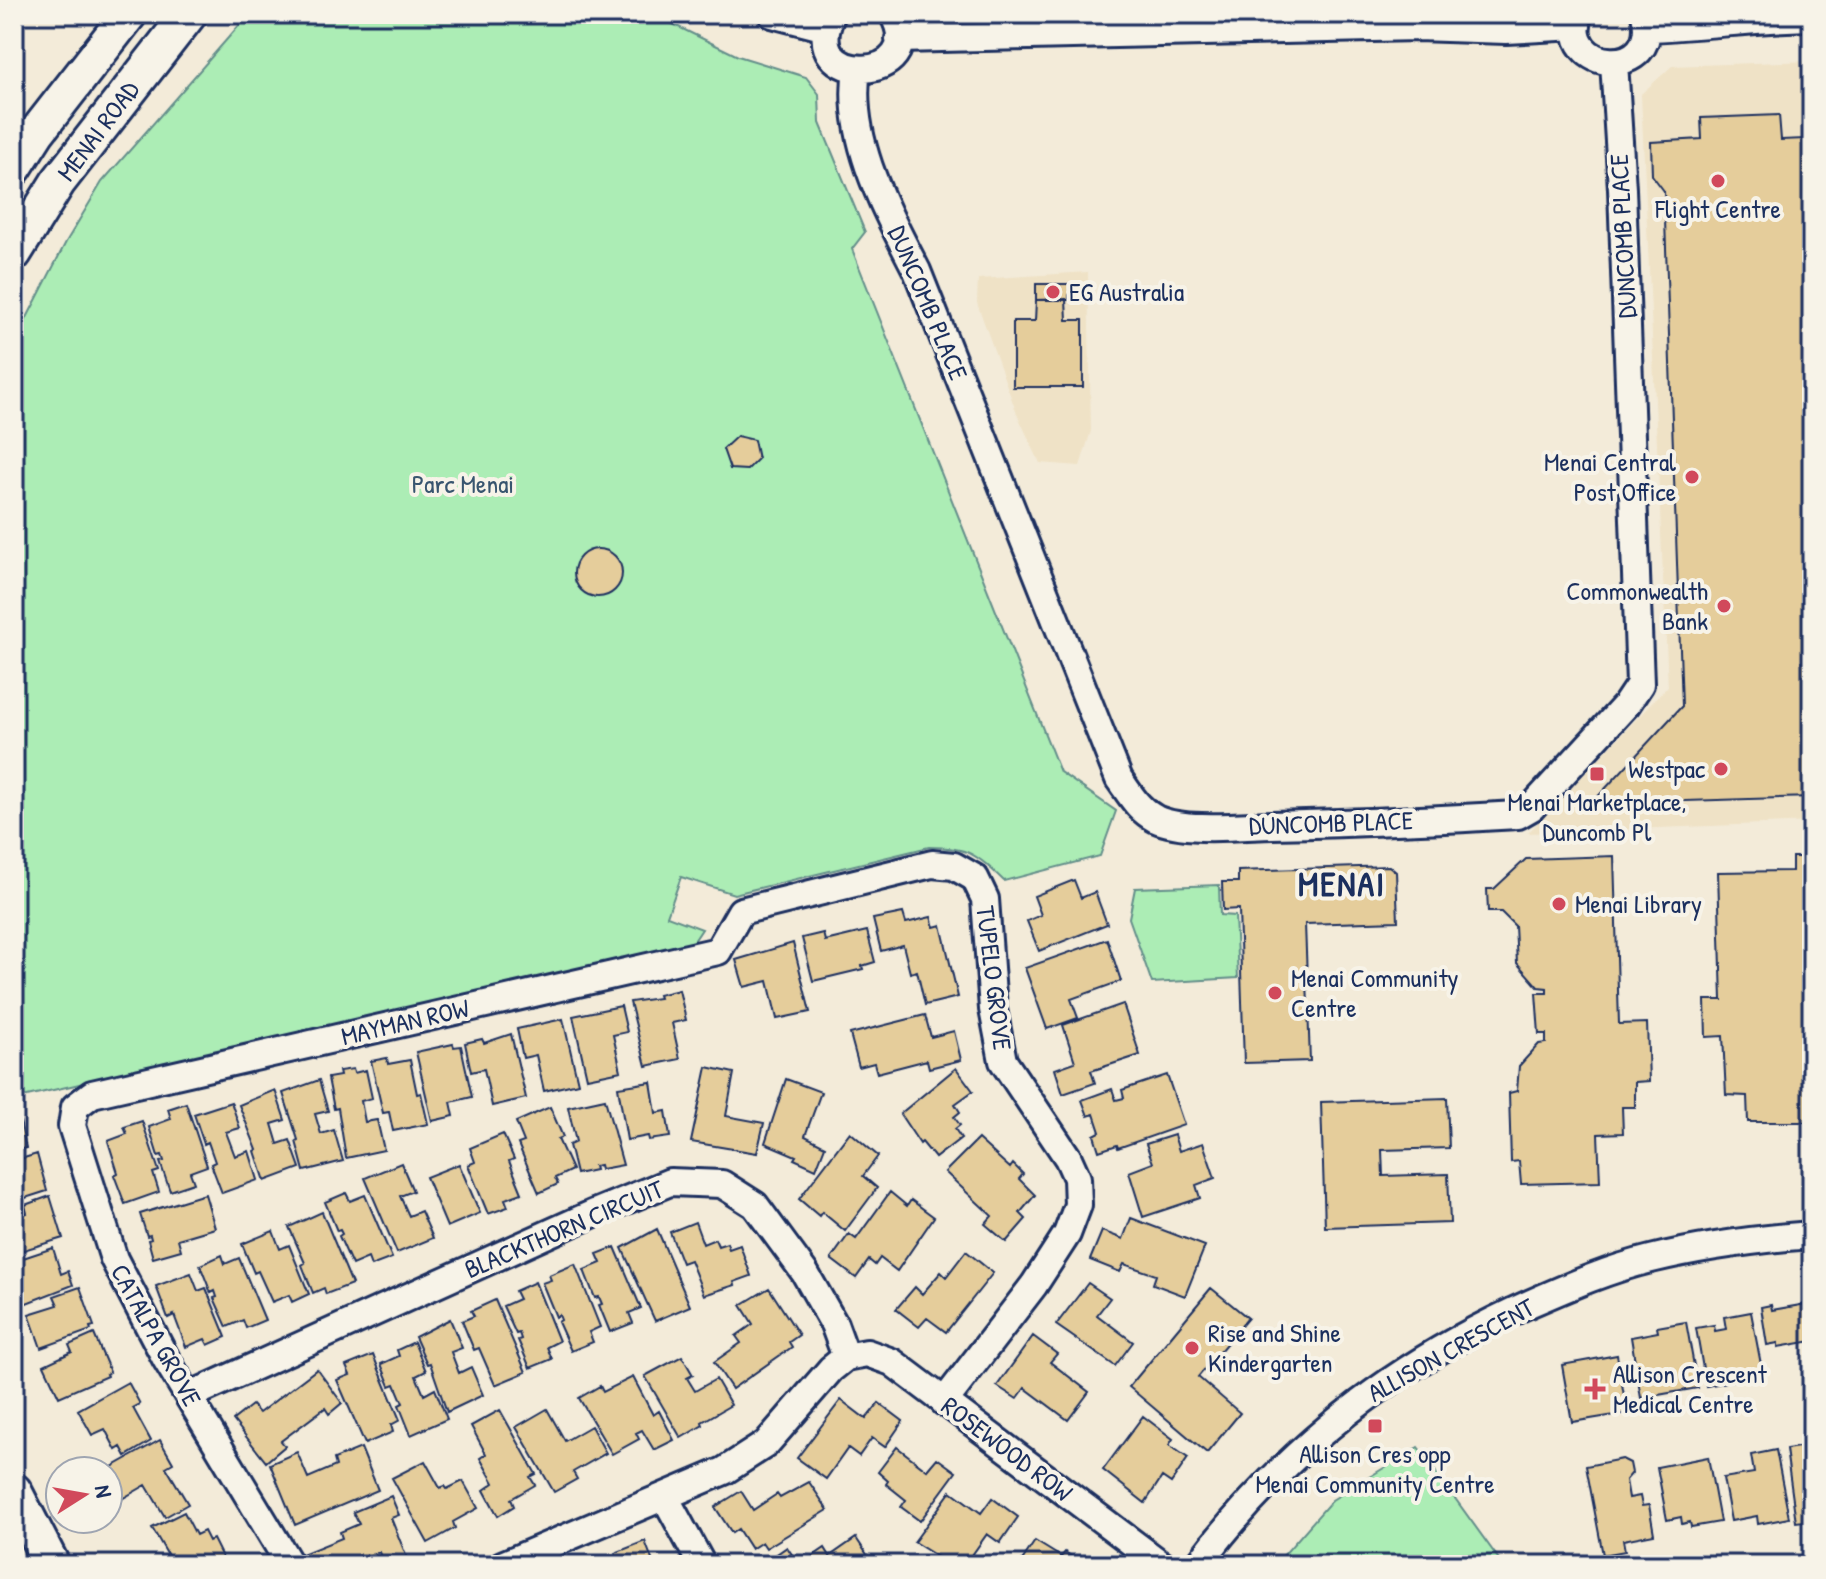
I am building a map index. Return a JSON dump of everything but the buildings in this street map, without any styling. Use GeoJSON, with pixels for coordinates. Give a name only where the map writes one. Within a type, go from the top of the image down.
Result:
{"type":"FeatureCollection","features":[{"type":"Feature","properties":{"kind":"main road","name":"MENAI ROAD"},"geometry":{"type":"LineString","coordinates":[[14,168],[37,132],[129,14]]}},
{"type":"Feature","properties":{"kind":"main road","name":"MENAI ROAD"},"geometry":{"type":"LineString","coordinates":[[14,253],[58,182],[189,14]]}},
{"type":"Feature","properties":{"kind":"main road"},"geometry":{"type":"LineString","coordinates":[[14,1491],[52,1565]]}},
{"type":"Feature","properties":{"kind":"street"},"geometry":{"type":"LineString","coordinates":[[772,14],[829,21],[827,41],[832,53],[845,66],[857,70],[882,65],[895,51],[895,20],[1506,30],[1578,20],[1581,44],[1588,53],[1598,60],[1614,62],[1632,57],[1640,49],[1646,21],[1698,26],[1749,19],[1812,17]]}},
{"type":"Feature","properties":{"kind":"street","name":"DUNCOMB PLACE"},"geometry":{"type":"LineString","coordinates":[[857,70],[857,114],[871,168],[917,271],[1119,779],[1136,805],[1156,819],[1177,825],[1237,826],[1518,815],[1532,807],[1626,705],[1640,684],[1624,223],[1614,62]]}},
{"type":"Feature","properties":{"kind":"street","name":"TUPELO GROVE"},"geometry":{"type":"LineString","coordinates":[[718,951],[741,911],[932,864],[954,866],[975,878],[985,899],[993,1009],[1003,1061],[1068,1158],[1077,1178],[1078,1205],[1067,1234],[1034,1285],[944,1402]]}},
{"type":"Feature","properties":{"kind":"street","name":"MAYMAN ROW"},"geometry":{"type":"LineString","coordinates":[[92,1094],[718,951]]}},
{"type":"Feature","properties":{"kind":"street","name":"CATALPA GROVE"},"geometry":{"type":"LineString","coordinates":[[92,1094],[75,1107],[72,1126],[114,1259],[166,1359],[290,1565]]}},
{"type":"Feature","properties":{"kind":"street","name":"BLACKTHORN CIRCUIT"},"geometry":{"type":"LineString","coordinates":[[189,1396],[670,1182],[722,1184],[755,1205],[805,1273],[834,1324],[846,1357]]}},
{"type":"Feature","properties":{"kind":"street","name":"ALLISON CRESCENT"},"geometry":{"type":"LineString","coordinates":[[1198,1565],[1249,1501],[1324,1429],[1384,1384],[1476,1329],[1567,1287],[1650,1259],[1739,1241],[1812,1235]]}},
{"type":"Feature","properties":{"kind":"street","name":"ROSEWOOD ROW"},"geometry":{"type":"LineString","coordinates":[[846,1357],[867,1353],[892,1362],[1162,1565]]}},
{"type":"Feature","properties":{"kind":"street"},"geometry":{"type":"LineString","coordinates":[[502,1565],[724,1471],[766,1444],[831,1369],[846,1357]]}},
{"type":"Feature","properties":{"kind":"street"},"geometry":{"type":"LineString","coordinates":[[665,1497],[702,1565]]}},
{"type":"Feature","properties":{"kind":"shaded area"},"geometry":{"type":"Polygon","coordinates":[[[1812,61],[1812,822],[1528,833],[1668,686],[1641,94],[1672,66],[1812,61]]]}},
{"type":"Feature","properties":{"kind":"shaded area","name":"EG Australia"},"geometry":{"type":"Polygon","coordinates":[[[1088,272],[1091,431],[1080,466],[1040,463],[1017,414],[977,303],[978,279],[1088,272]]]}},
{"type":"Feature","properties":{"kind":"green space","name":"Parc Menai"},"geometry":{"type":"Polygon","coordinates":[[[249,14],[652,14],[738,56],[806,77],[819,94],[820,123],[865,232],[852,249],[1060,772],[1116,811],[1100,856],[1004,881],[971,854],[929,847],[734,894],[681,877],[667,916],[702,929],[692,944],[14,1099],[14,343],[66,242],[102,182],[249,14]]]}},
{"type":"Feature","properties":{"kind":"green space"},"geometry":{"type":"Polygon","coordinates":[[[1219,885],[1220,915],[1235,916],[1238,978],[1152,983],[1129,918],[1135,888],[1219,885]]]}},
{"type":"Feature","properties":{"kind":"green space"},"geometry":{"type":"Polygon","coordinates":[[[1418,1447],[1503,1565],[1275,1565],[1332,1500],[1418,1447]]]}},
{"type":"Feature","properties":{"kind":"place","name":"Flight Centre"},"geometry":{"type":"Point","coordinates":[1718,181]}},
{"type":"Feature","properties":{"kind":"place","name":"EG Australia"},"geometry":{"type":"Point","coordinates":[1053,292]}},
{"type":"Feature","properties":{"kind":"place","name":"Menai Central Post Office"},"geometry":{"type":"Point","coordinates":[1692,477]}},
{"type":"Feature","properties":{"kind":"place","name":"Commonwealth Bank"},"geometry":{"type":"Point","coordinates":[1724,606]}},
{"type":"Feature","properties":{"kind":"place","name":"Westpac"},"geometry":{"type":"Point","coordinates":[1721,769]}},
{"type":"Feature","properties":{"kind":"place","name":"Menai Marketplace, Duncomb Pl"},"geometry":{"type":"Point","coordinates":[1597,774]}},
{"type":"Feature","properties":{"kind":"place","name":"Menai Library"},"geometry":{"type":"Point","coordinates":[1559,904]}},
{"type":"Feature","properties":{"kind":"place","name":"Menai Community Centre"},"geometry":{"type":"Point","coordinates":[1275,993]}},
{"type":"Feature","properties":{"kind":"place","name":"Rise and Shine Kindergarten"},"geometry":{"type":"Point","coordinates":[1192,1348]}},
{"type":"Feature","properties":{"kind":"place","name":"Allison Crescent Medical Centre"},"geometry":{"type":"Point","coordinates":[1595,1389]}},
{"type":"Feature","properties":{"kind":"place","name":"Allison Cres opp Menai Community Centre"},"geometry":{"type":"Point","coordinates":[1375,1426]}},
{"type":"Feature","properties":{"kind":"district","name":"MENAI"},"geometry":{"type":"Point","coordinates":[1342,884]}}]}
